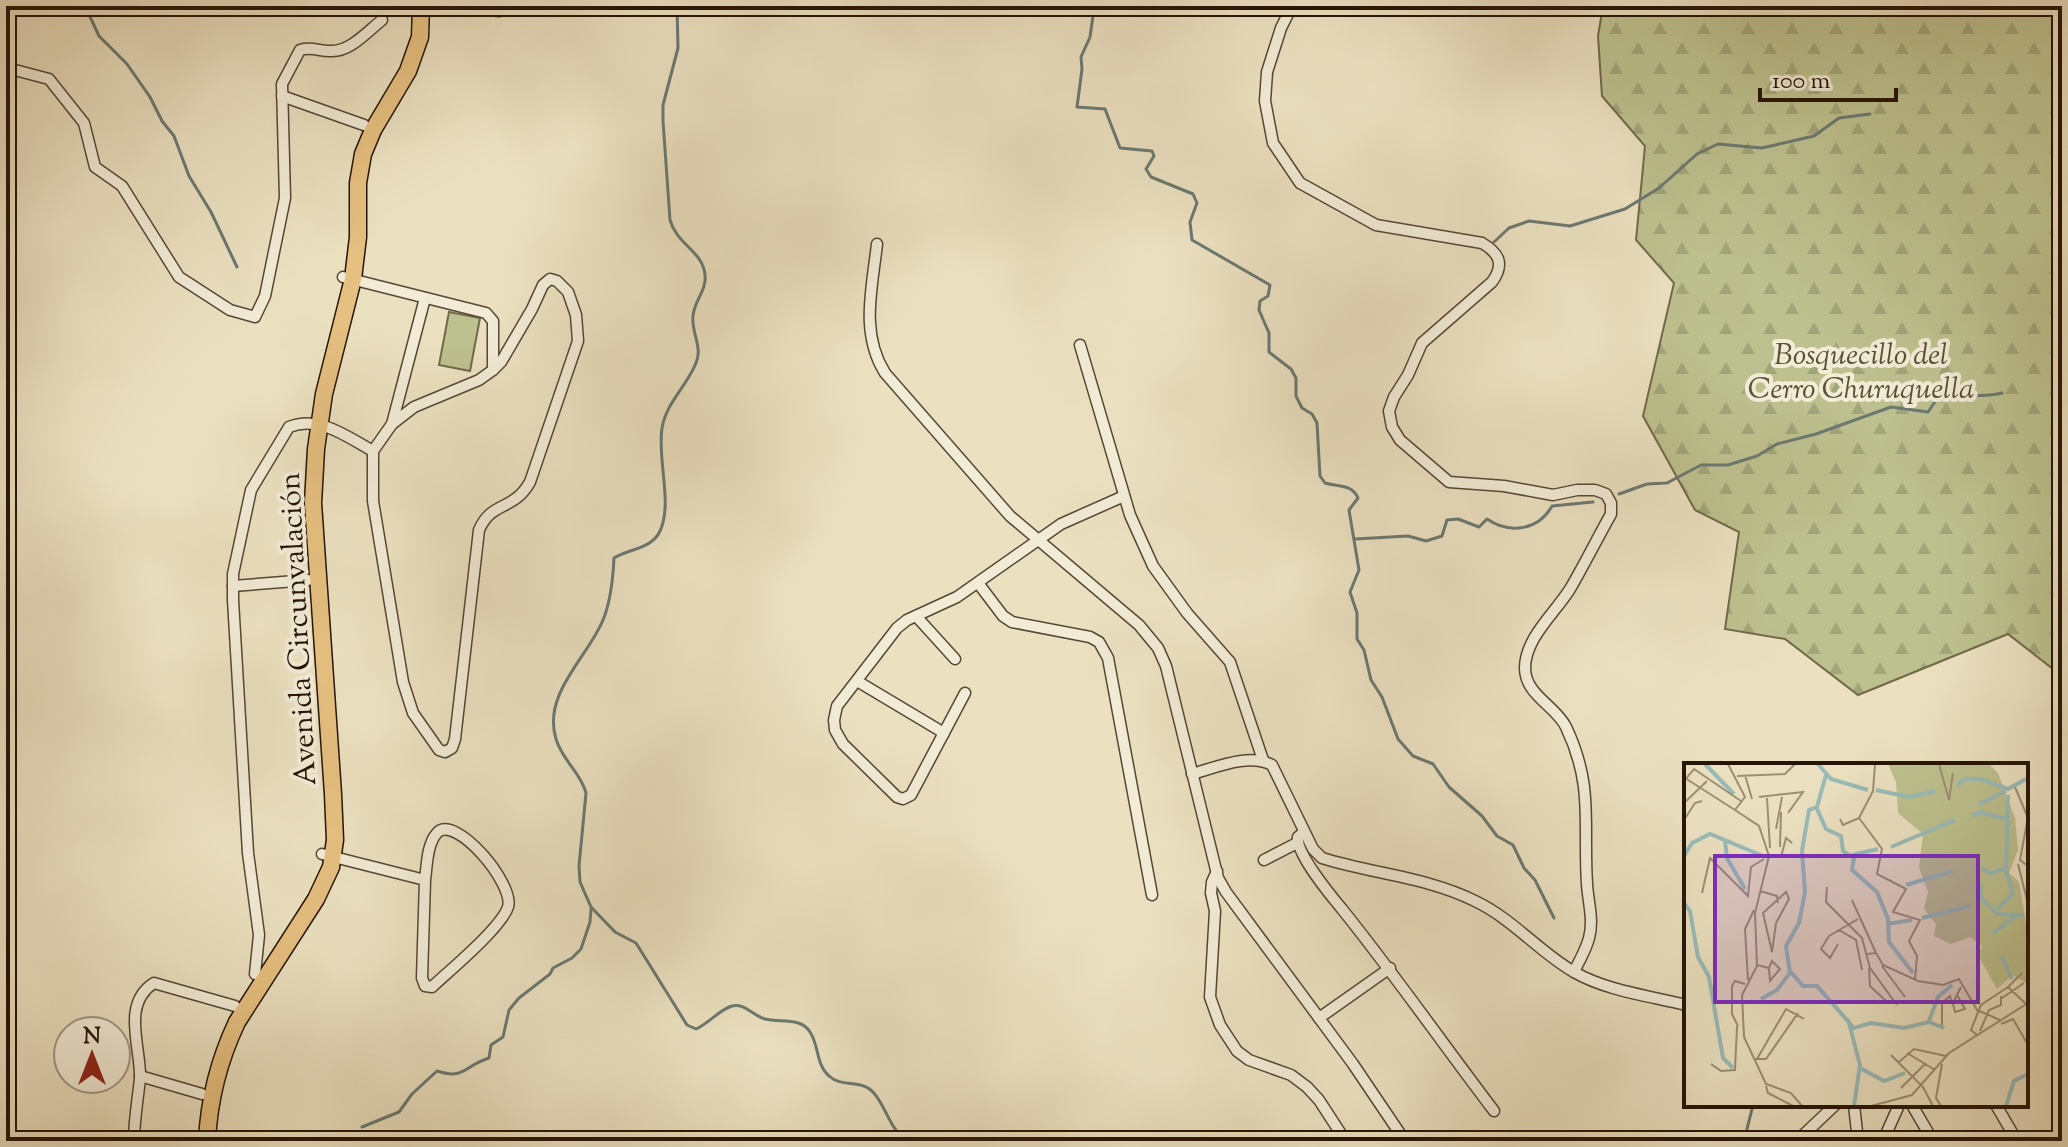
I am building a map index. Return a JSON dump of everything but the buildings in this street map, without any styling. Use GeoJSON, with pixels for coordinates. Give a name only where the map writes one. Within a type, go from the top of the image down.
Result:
{"type":"FeatureCollection","features":[{"type":"Feature","properties":{"kind":"main road","name":"Avenida Circunvalación"},"geometry":{"type":"LineString","coordinates":[[348,278],[348,182],[353,151],[364,125],[399,67],[410,35],[411,6]]}},
{"type":"Feature","properties":{"kind":"main road","name":"Avenida Circunvalación"},"geometry":{"type":"LineString","coordinates":[[197,1141],[202,1094],[211,1054],[235,1006],[307,894],[335,840],[313,503],[314,392],[358,237],[358,183],[363,154],[373,130],[408,71],[420,37],[421,6]]}},
{"type":"Feature","properties":{"kind":"main road","name":"Avenida Circunvalación"},"geometry":{"type":"LineString","coordinates":[[207,1141],[212,1096],[228,1041],[316,899],[331,867],[323,795],[303,504],[314,423]]}},
{"type":"Feature","properties":{"kind":"street"},"geometry":{"type":"LineString","coordinates":[[463,6],[499,11],[515,6]]}},
{"type":"Feature","properties":{"kind":"street"},"geometry":{"type":"LineString","coordinates":[[1292,6],[1281,28],[1267,72],[1265,101],[1273,143],[1300,183],[1376,225],[1482,243],[1495,250],[1500,261],[1499,272],[1492,282],[1431,333],[1416,351],[1408,375],[1389,411],[1392,427],[1400,440],[1449,482],[1504,486],[1553,495],[1595,490],[1606,494],[1611,503],[1611,514],[1569,591],[1534,639],[1526,657],[1525,672],[1535,693],[1567,729],[1586,789],[1590,923],[1589,937],[1574,972]]}},
{"type":"Feature","properties":{"kind":"street"},"geometry":{"type":"LineString","coordinates":[[6,71],[11,69],[49,79],[84,123],[95,167],[122,186],[179,277],[230,310],[255,317],[265,296],[285,198],[282,84],[300,50],[310,47],[333,52],[348,47],[382,20]]}},
{"type":"Feature","properties":{"kind":"street"},"geometry":{"type":"LineString","coordinates":[[282,96],[364,125]]}},
{"type":"Feature","properties":{"kind":"street"},"geometry":{"type":"LineString","coordinates":[[877,244],[869,315],[870,342],[876,359],[1010,516],[1139,625],[1158,648],[1166,666],[1217,871],[1226,892],[1405,1141]]}},
{"type":"Feature","properties":{"kind":"street"},"geometry":{"type":"LineString","coordinates":[[348,278],[486,313],[493,321],[493,370]]}},
{"type":"Feature","properties":{"kind":"street"},"geometry":{"type":"LineString","coordinates":[[550,279],[557,281],[568,292],[576,315],[578,341],[530,482],[521,497],[491,511],[479,530],[455,739],[452,748],[445,752],[439,750],[413,713],[403,682],[373,501],[373,451],[392,424],[414,407],[479,380],[493,370],[501,362],[543,285],[550,279]]}},
{"type":"Feature","properties":{"kind":"street"},"geometry":{"type":"LineString","coordinates":[[392,424],[425,298]]}},
{"type":"Feature","properties":{"kind":"street"},"geometry":{"type":"LineString","coordinates":[[1080,345],[1124,496],[1153,566],[1187,613],[1230,662],[1263,760]]}},
{"type":"Feature","properties":{"kind":"street"},"geometry":{"type":"LineString","coordinates":[[255,974],[259,935],[248,853],[233,586],[251,490],[289,427],[314,423],[373,451]]}},
{"type":"Feature","properties":{"kind":"street"},"geometry":{"type":"LineString","coordinates":[[965,693],[911,795],[903,799],[897,797],[843,744],[835,730],[837,706],[897,628],[957,597],[1061,524],[1124,496]]}},
{"type":"Feature","properties":{"kind":"street"},"geometry":{"type":"LineString","coordinates":[[233,586],[308,580]]}},
{"type":"Feature","properties":{"kind":"street"},"geometry":{"type":"LineString","coordinates":[[978,583],[1003,616],[1012,622],[1090,637],[1099,642],[1108,658],[1152,895]]}},
{"type":"Feature","properties":{"kind":"street"},"geometry":{"type":"LineString","coordinates":[[916,616],[955,659]]}},
{"type":"Feature","properties":{"kind":"street"},"geometry":{"type":"LineString","coordinates":[[857,681],[944,733]]}},
{"type":"Feature","properties":{"kind":"street"},"geometry":{"type":"LineString","coordinates":[[1192,774],[1246,760],[1263,760],[1272,765],[1313,849],[1322,858],[1430,883],[1474,900],[1500,915],[1574,972],[1598,983],[1684,1004]]}},
{"type":"Feature","properties":{"kind":"street"},"geometry":{"type":"LineString","coordinates":[[454,830],[471,843],[503,880],[508,893],[508,906],[500,922],[432,987],[425,986],[422,978],[425,880],[432,843],[438,831],[454,830]]}},
{"type":"Feature","properties":{"kind":"street"},"geometry":{"type":"LineString","coordinates":[[1304,832],[1297,843],[1332,897],[1390,968],[1494,1111]]}},
{"type":"Feature","properties":{"kind":"street"},"geometry":{"type":"LineString","coordinates":[[1264,860],[1297,843]]}},
{"type":"Feature","properties":{"kind":"street"},"geometry":{"type":"LineString","coordinates":[[328,855],[425,880]]}},
{"type":"Feature","properties":{"kind":"street"},"geometry":{"type":"LineString","coordinates":[[1217,871],[1211,893],[1215,911],[1210,997],[1220,1025],[1237,1051],[1249,1060],[1291,1075],[1307,1087],[1343,1137]]}},
{"type":"Feature","properties":{"kind":"street"},"geometry":{"type":"LineString","coordinates":[[1319,1018],[1390,968]]}},
{"type":"Feature","properties":{"kind":"street"},"geometry":{"type":"LineString","coordinates":[[134,1141],[140,1076],[133,1021],[145,989],[154,983],[235,1006]]}},
{"type":"Feature","properties":{"kind":"street"},"geometry":{"type":"LineString","coordinates":[[140,1076],[202,1094]]}},
{"type":"Feature","properties":{"kind":"street"},"geometry":{"type":"LineString","coordinates":[[1797,1141],[1833,1107]]}},
{"type":"Feature","properties":{"kind":"street"},"geometry":{"type":"LineString","coordinates":[[1854,1107],[1858,1141]]}},
{"type":"Feature","properties":{"kind":"street"},"geometry":{"type":"LineString","coordinates":[[1883,1141],[1898,1107]]}},
{"type":"Feature","properties":{"kind":"street"},"geometry":{"type":"LineString","coordinates":[[1913,1107],[1933,1141]]}},
{"type":"Feature","properties":{"kind":"street"},"geometry":{"type":"LineString","coordinates":[[1997,1107],[2017,1141]]}},
{"type":"Feature","properties":{"kind":"green space","name":"Bosquecillo del Cerro Churuquella"},"geometry":{"type":"Polygon","coordinates":[[[1603,6],[2062,6],[2062,676],[2008,634],[1858,695],[1785,639],[1725,629],[1739,532],[1695,510],[1643,416],[1674,283],[1636,240],[1645,146],[1602,96],[1598,36],[1603,6]]]}},
{"type":"Feature","properties":{"kind":"green space"},"geometry":{"type":"Polygon","coordinates":[[[449,312],[480,318],[470,371],[439,365],[449,312]]]}},
{"type":"Feature","properties":{"kind":"waterway"},"geometry":{"type":"LineString","coordinates":[[85,6],[99,36],[127,64],[174,136],[189,176],[211,212],[237,267]]}},
{"type":"Feature","properties":{"kind":"waterway"},"geometry":{"type":"LineString","coordinates":[[677,6],[678,48],[663,105],[663,121],[670,220],[678,236],[700,260],[705,275],[693,316],[698,357],[662,428],[665,507],[660,531],[646,545],[614,558],[611,590],[603,620],[569,676],[555,707],[553,722],[556,739],[586,793],[580,882],[591,907],[615,932],[636,943],[687,1025],[696,1029],[732,1006],[745,1008],[765,1019],[801,1024],[813,1037],[820,1061],[829,1076],[873,1092],[896,1131],[908,1141]]}},
{"type":"Feature","properties":{"kind":"waterway"},"geometry":{"type":"LineString","coordinates":[[1089,6],[1093,16],[1090,37],[1081,57],[1077,107],[1105,109],[1120,148],[1152,151],[1154,156],[1146,169],[1151,177],[1193,194],[1197,203],[1190,222],[1192,240],[1270,285],[1268,296],[1260,301],[1259,310],[1269,333],[1269,352],[1291,369],[1296,378],[1296,396],[1302,408],[1312,414],[1317,423],[1320,476],[1325,483],[1349,488],[1358,498],[1349,510],[1359,570],[1350,592],[1357,613],[1357,639],[1364,650],[1371,680],[1382,697],[1398,739],[1413,756],[1433,764],[1449,787],[1482,816],[1497,836],[1513,845],[1554,918]]}},
{"type":"Feature","properties":{"kind":"waterway"},"geometry":{"type":"LineString","coordinates":[[1494,242],[1509,228],[1529,221],[1570,226],[1625,209],[1659,188],[1697,154],[1718,144],[1762,148],[1814,136],[1839,118],[1870,114]]}},
{"type":"Feature","properties":{"kind":"waterway"},"geometry":{"type":"LineString","coordinates":[[1619,494],[1647,484],[1667,483],[1701,465],[1728,465],[1757,456],[1777,444],[1816,434],[1891,407],[1928,412],[1939,396],[2002,393]]}},
{"type":"Feature","properties":{"kind":"waterway"},"geometry":{"type":"LineString","coordinates":[[1355,539],[1408,536],[1426,541],[1442,536],[1447,520],[1458,519],[1479,527],[1487,519],[1504,527],[1522,528],[1539,521],[1552,506],[1593,502]]}},
{"type":"Feature","properties":{"kind":"waterway"},"geometry":{"type":"LineString","coordinates":[[362,1127],[399,1112],[412,1094],[437,1071],[459,1073],[489,1058],[491,1045],[503,1037],[509,1010],[519,998],[550,974],[553,968],[581,949],[591,909]]}},
{"type":"Feature","properties":{"kind":"waterway"},"geometry":{"type":"LineString","coordinates":[[1744,1141],[1754,1107]]}}]}
